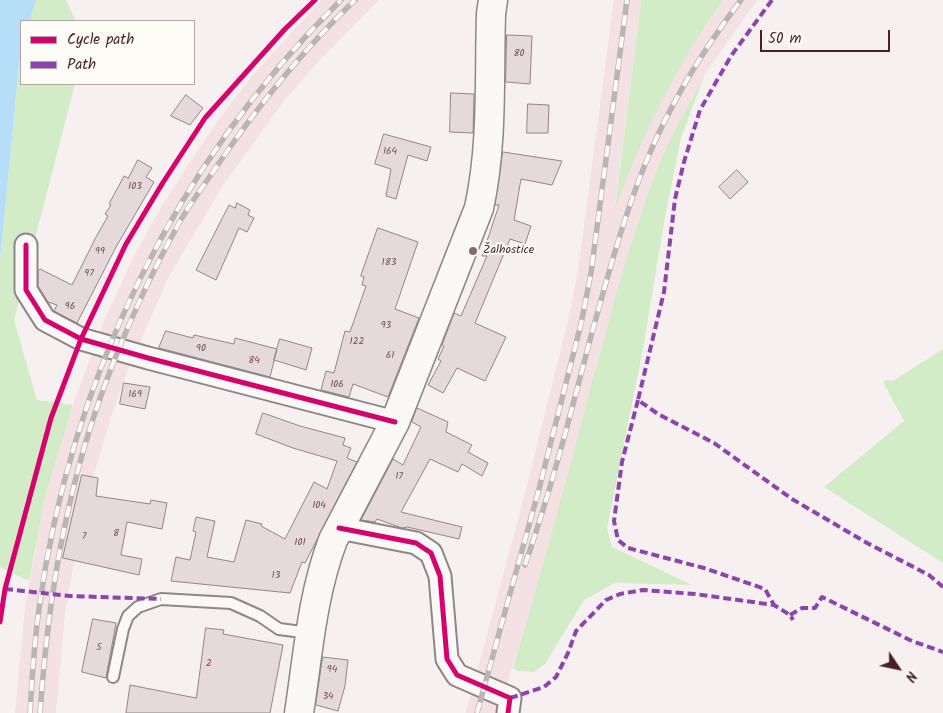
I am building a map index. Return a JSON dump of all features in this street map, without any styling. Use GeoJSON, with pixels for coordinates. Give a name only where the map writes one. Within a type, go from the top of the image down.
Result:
{"type":"FeatureCollection","features":[{"type":"Feature","properties":{"kind":"main road"},"geometry":{"type":"LineString","coordinates":[[299,713],[319,581],[330,546],[395,422],[479,208],[484,185],[488,137],[493,0]]}},
{"type":"Feature","properties":{"kind":"street"},"geometry":{"type":"LineString","coordinates":[[26,245],[26,290],[45,320],[81,339],[395,422]]}},
{"type":"Feature","properties":{"kind":"street"},"geometry":{"type":"LineString","coordinates":[[340,528],[416,543],[431,553],[440,576],[447,659],[457,675],[510,698],[508,713]]}},
{"type":"Feature","properties":{"kind":"lane"},"geometry":{"type":"LineString","coordinates":[[112,676],[123,628],[128,616],[138,606],[161,599],[231,603],[260,616],[278,629],[311,633]]}},
{"type":"Feature","properties":{"kind":"shaded area"},"geometry":{"type":"Polygon","coordinates":[[[321,0],[379,0],[317,63],[283,102],[222,187],[168,278],[127,372],[111,417],[84,507],[65,613],[56,713],[15,713],[25,607],[45,498],[73,405],[102,326],[132,260],[159,211],[188,165],[219,119],[251,77],[321,0]]]}},
{"type":"Feature","properties":{"kind":"shaded area"},"geometry":{"type":"Polygon","coordinates":[[[614,0],[641,0],[615,207],[633,160],[655,112],[683,61],[715,13],[724,0],[757,0],[705,74],[678,124],[657,170],[639,218],[536,592],[498,713],[466,713],[527,486],[568,321],[578,271],[614,0]]]}},
{"type":"Feature","properties":{"kind":"green space"},"geometry":{"type":"Polygon","coordinates":[[[36,0],[66,0],[76,20],[30,20],[36,0]]]}},
{"type":"Feature","properties":{"kind":"green space"},"geometry":{"type":"Polygon","coordinates":[[[641,0],[724,0],[691,49],[662,101],[637,154],[615,209],[641,0]]]}},
{"type":"Feature","properties":{"kind":"green space"},"geometry":{"type":"Polygon","coordinates":[[[20,61],[20,85],[75,85],[14,320],[37,400],[73,405],[45,498],[29,581],[0,567],[0,262],[20,61]]]}},
{"type":"Feature","properties":{"kind":"green space"},"geometry":{"type":"Polygon","coordinates":[[[705,74],[681,138],[665,217],[643,349],[607,528],[612,547],[692,585],[615,583],[584,600],[545,664],[534,672],[518,671],[513,668],[545,559],[630,247],[661,159],[705,74]]]}},
{"type":"Feature","properties":{"kind":"green space"},"geometry":{"type":"Polygon","coordinates":[[[943,349],[943,563],[824,487],[904,421],[883,382],[887,380],[893,381],[943,349]]]}},
{"type":"Feature","properties":{"kind":"water"},"geometry":{"type":"Polygon","coordinates":[[[0,0],[36,0],[30,20],[20,20],[20,61],[0,262],[0,0]]]}},
{"type":"Feature","properties":{"kind":"building"},"geometry":{"type":"Polygon","coordinates":[[[507,35],[532,36],[530,84],[506,82],[507,35]]]}},
{"type":"Feature","properties":{"kind":"building"},"geometry":{"type":"Polygon","coordinates":[[[451,93],[474,94],[473,133],[450,132],[451,93]]]}},
{"type":"Feature","properties":{"kind":"building"},"geometry":{"type":"Polygon","coordinates":[[[186,95],[203,108],[190,125],[171,116],[186,95]]]}},
{"type":"Feature","properties":{"kind":"building"},"geometry":{"type":"Polygon","coordinates":[[[528,104],[549,105],[548,133],[527,133],[528,104]]]}},
{"type":"Feature","properties":{"kind":"building"},"geometry":{"type":"Polygon","coordinates":[[[384,134],[431,147],[427,161],[408,155],[396,199],[386,196],[391,169],[375,164],[384,134]]]}},
{"type":"Feature","properties":{"kind":"building"},"geometry":{"type":"Polygon","coordinates":[[[503,152],[562,161],[552,185],[521,179],[514,220],[531,226],[525,244],[510,239],[475,323],[506,337],[485,381],[457,368],[443,393],[428,385],[441,361],[438,359],[454,313],[461,316],[487,256],[482,256],[499,205],[495,205],[503,152]]]}},
{"type":"Feature","properties":{"kind":"building"},"geometry":{"type":"Polygon","coordinates":[[[138,160],[152,168],[146,177],[154,182],[116,247],[77,323],[54,311],[57,305],[48,302],[38,286],[38,271],[40,269],[72,285],[108,216],[105,214],[111,205],[109,204],[124,176],[128,178],[138,160]]]}},
{"type":"Feature","properties":{"kind":"building"},"geometry":{"type":"Polygon","coordinates":[[[737,170],[748,182],[730,199],[719,187],[737,170]]]}},
{"type":"Feature","properties":{"kind":"building"},"geometry":{"type":"Polygon","coordinates":[[[237,203],[250,210],[248,215],[254,218],[247,232],[239,228],[216,280],[196,270],[229,205],[235,208],[237,203]]]}},
{"type":"Feature","properties":{"kind":"building"},"geometry":{"type":"Polygon","coordinates":[[[378,228],[418,242],[395,309],[419,318],[388,397],[353,384],[349,397],[321,390],[326,371],[334,373],[345,331],[350,332],[366,286],[362,285],[364,277],[361,276],[378,228]]]}},
{"type":"Feature","properties":{"kind":"building"},"geometry":{"type":"Polygon","coordinates":[[[166,331],[193,338],[194,335],[234,344],[235,338],[277,349],[270,377],[159,348],[166,331]]]}},
{"type":"Feature","properties":{"kind":"building"},"geometry":{"type":"Polygon","coordinates":[[[280,339],[312,348],[306,370],[274,360],[280,339]]]}},
{"type":"Feature","properties":{"kind":"building"},"geometry":{"type":"Polygon","coordinates":[[[124,383],[150,387],[145,409],[120,404],[124,383]]]}},
{"type":"Feature","properties":{"kind":"building"},"geometry":{"type":"Polygon","coordinates":[[[417,408],[448,422],[446,432],[472,445],[468,452],[488,463],[482,476],[462,464],[458,472],[430,459],[401,512],[462,527],[459,539],[407,527],[402,528],[377,519],[375,522],[361,520],[393,459],[403,465],[421,427],[412,422],[417,408]]]}},
{"type":"Feature","properties":{"kind":"building"},"geometry":{"type":"Polygon","coordinates":[[[263,413],[300,426],[345,438],[343,445],[351,448],[347,458],[357,462],[305,563],[302,562],[290,593],[171,581],[176,557],[190,560],[196,532],[193,531],[196,517],[215,521],[207,557],[234,562],[246,520],[262,524],[261,526],[285,539],[314,482],[327,489],[337,461],[293,448],[256,434],[263,413]]]}},
{"type":"Feature","properties":{"kind":"building"},"geometry":{"type":"Polygon","coordinates":[[[82,475],[98,478],[96,496],[150,504],[151,500],[167,503],[162,529],[127,522],[121,555],[142,559],[139,575],[63,558],[82,475]]]}},
{"type":"Feature","properties":{"kind":"building"},"geometry":{"type":"Polygon","coordinates":[[[93,619],[116,623],[106,678],[82,672],[93,619]]]}},
{"type":"Feature","properties":{"kind":"building"},"geometry":{"type":"Polygon","coordinates":[[[206,628],[224,630],[223,634],[283,645],[270,713],[126,713],[130,685],[196,698],[206,628]]]}},
{"type":"Feature","properties":{"kind":"building"},"geometry":{"type":"Polygon","coordinates":[[[323,657],[348,660],[345,686],[338,711],[316,705],[323,657]]]}},
{"type":"Feature","properties":{"kind":"railway"},"geometry":{"type":"LineString","coordinates":[[30,713],[37,622],[54,524],[76,440],[105,358],[140,279],[181,204],[229,131],[282,63],[341,0]]}},
{"type":"Feature","properties":{"kind":"railway"},"geometry":{"type":"LineString","coordinates":[[40,713],[50,609],[69,507],[88,434],[100,397],[129,326],[161,256],[179,223],[232,144],[299,59],[355,0]]}},
{"type":"Feature","properties":{"kind":"railway"},"geometry":{"type":"LineString","coordinates":[[477,713],[539,489],[581,324],[591,273],[627,0]]}},
{"type":"Feature","properties":{"kind":"railway"},"geometry":{"type":"LineString","coordinates":[[525,565],[560,451],[609,272],[644,167],[675,101],[699,59],[741,0]]}},
{"type":"Feature","properties":{"kind":"marked path"},"geometry":{"type":"LineString","coordinates":[[772,0],[731,56],[700,110],[675,199],[664,292],[638,400],[658,414],[714,443],[792,499],[867,543],[929,575],[943,587]]}},
{"type":"Feature","properties":{"kind":"marked path"},"geometry":{"type":"LineString","coordinates":[[638,400],[622,462],[614,521],[618,540],[628,548],[704,568],[765,589],[774,605]]}},
{"type":"Feature","properties":{"kind":"marked path"},"geometry":{"type":"LineString","coordinates":[[5,589],[70,596],[161,599]]}},
{"type":"Feature","properties":{"kind":"marked path"},"geometry":{"type":"LineString","coordinates":[[510,698],[544,687],[556,677],[576,631],[606,600],[620,594],[643,590],[695,594],[774,605],[790,615],[793,620]]}},
{"type":"Feature","properties":{"kind":"marked path"},"geometry":{"type":"LineString","coordinates":[[790,615],[802,608],[815,608],[822,597],[912,641],[943,652]]}},
{"type":"Feature","properties":{"kind":"cycle path"},"geometry":{"type":"LineString","coordinates":[[0,622],[5,589],[51,418],[81,339],[126,244],[205,118],[285,29],[315,0]]}},
{"type":"Feature","properties":{"kind":"cycle path"},"geometry":{"type":"LineString","coordinates":[[26,245],[26,290],[45,320],[81,339],[395,422]]}},
{"type":"Feature","properties":{"kind":"cycle path"},"geometry":{"type":"LineString","coordinates":[[339,528],[416,543],[431,553],[440,576],[447,659],[457,675],[510,698],[508,713]]}},
{"type":"Feature","properties":{"kind":"place","name":"Žalhostice"},"geometry":{"type":"Point","coordinates":[473,251]}}]}
